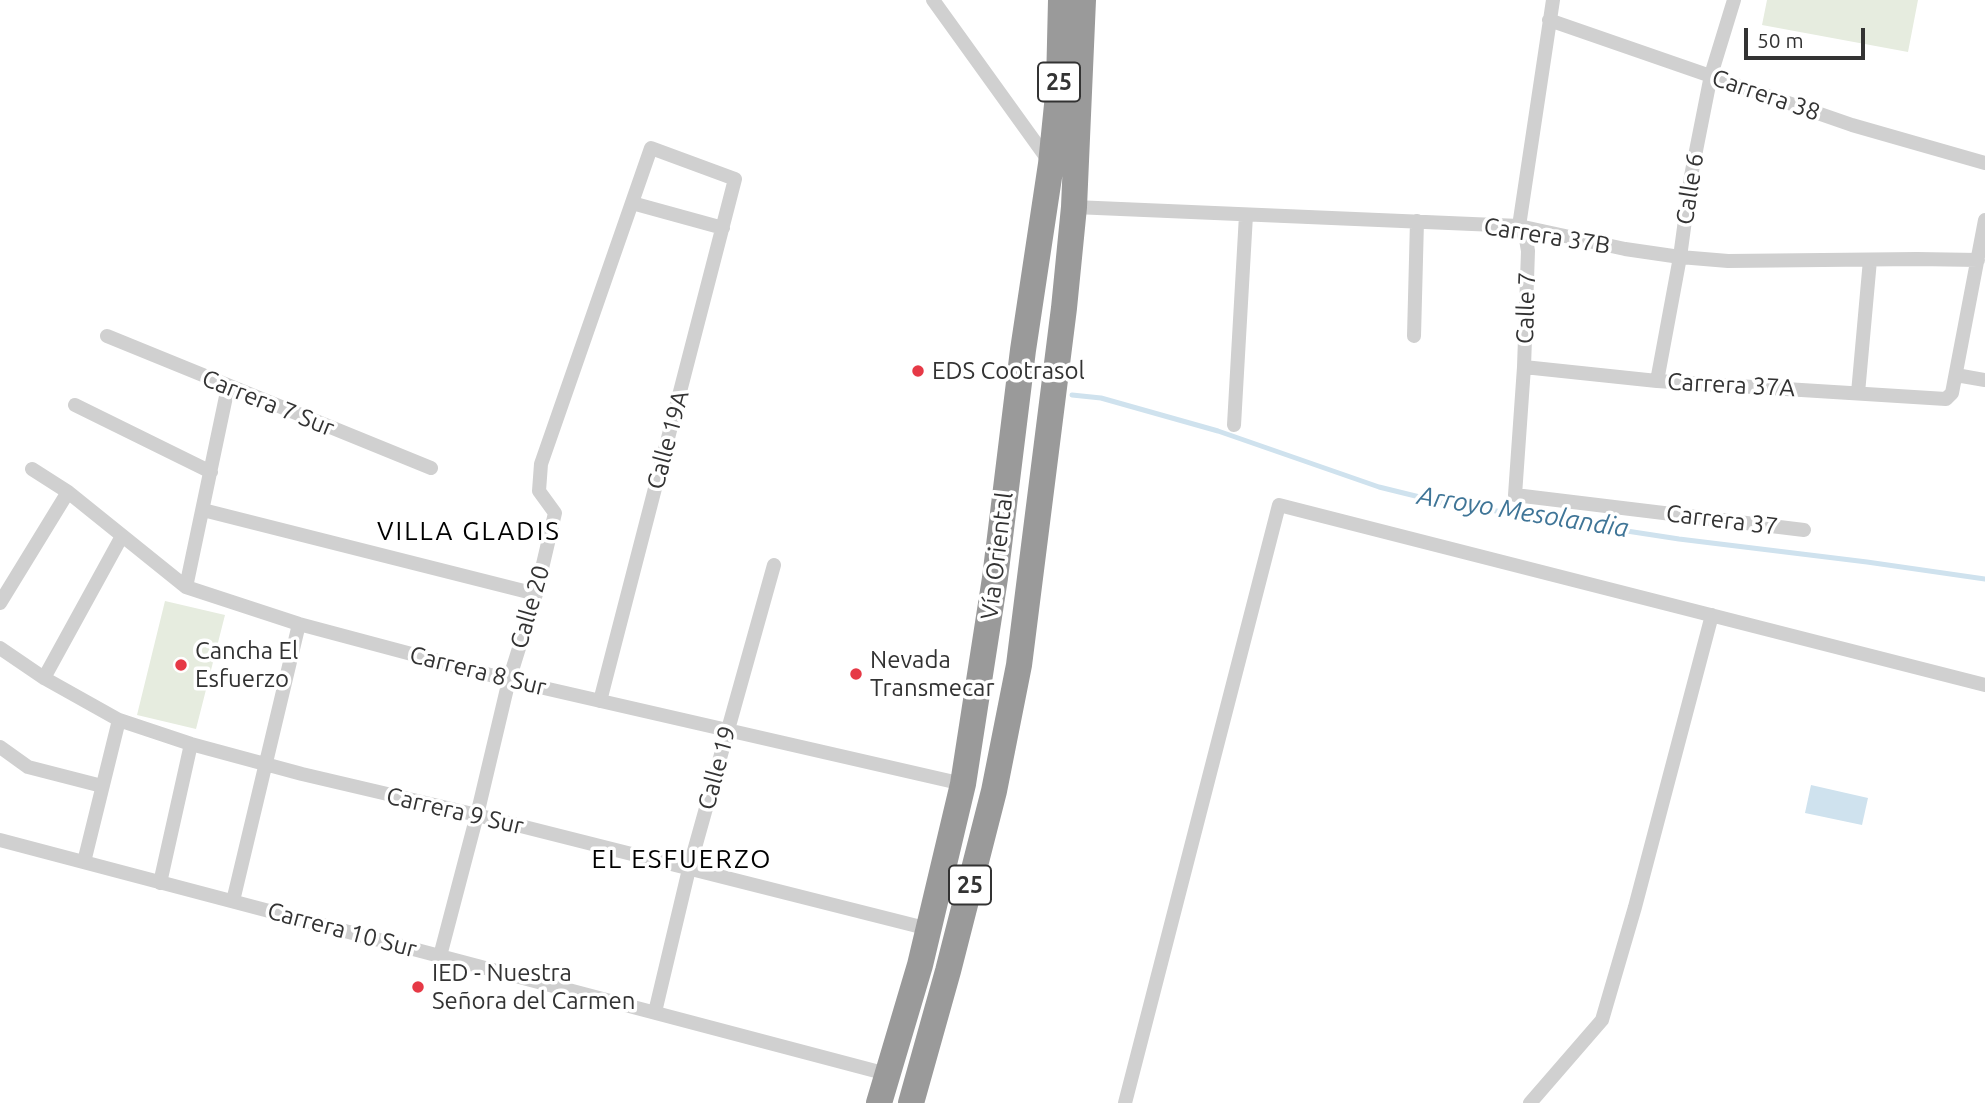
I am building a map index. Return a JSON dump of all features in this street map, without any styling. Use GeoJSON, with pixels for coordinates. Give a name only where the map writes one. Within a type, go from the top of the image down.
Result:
{"type":"FeatureCollection","features":[{"type":"Feature","properties":{"kind":"highway","name":"Vía Oriental"},"geometry":{"type":"LineString","coordinates":[[879,1103],[929,929],[963,784],[995,579],[1023,350],[1051,164],[1059,85],[1061,0]]}},
{"type":"Feature","properties":{"kind":"highway","name":"Vía Oriental"},"geometry":{"type":"LineString","coordinates":[[913,1102],[1007,733],[1019,665],[1074,207],[1083,0]]}},
{"type":"Feature","properties":{"kind":"street"},"geometry":{"type":"LineString","coordinates":[[933,0],[1051,164]]}},
{"type":"Feature","properties":{"kind":"street","name":"Calle 7"},"geometry":{"type":"LineString","coordinates":[[1515,495],[1524,367],[1528,251],[1526,239],[1519,226],[1553,0]]}},
{"type":"Feature","properties":{"kind":"street","name":"Calle 6"},"geometry":{"type":"LineString","coordinates":[[1657,381],[1680,257],[1691,176],[1711,75],[1734,0]]}},
{"type":"Feature","properties":{"kind":"street","name":"Carrera 38"},"geometry":{"type":"LineString","coordinates":[[1549,20],[1852,125],[1985,163]]}},
{"type":"Feature","properties":{"kind":"street","name":"Calle 20"},"geometry":{"type":"LineString","coordinates":[[440,956],[509,680],[536,594],[555,513],[539,491],[541,464],[651,148],[735,179]]}},
{"type":"Feature","properties":{"kind":"street","name":"Calle 19A"},"geometry":{"type":"LineString","coordinates":[[600,701],[735,179]]}},
{"type":"Feature","properties":{"kind":"street"},"geometry":{"type":"LineString","coordinates":[[632,203],[723,228]]}},
{"type":"Feature","properties":{"kind":"street","name":"Carrera 37B"},"geometry":{"type":"LineString","coordinates":[[1074,207],[1519,226],[1585,242],[1680,257],[1728,261],[1978,260]]}},
{"type":"Feature","properties":{"kind":"street"},"geometry":{"type":"LineString","coordinates":[[1234,425],[1246,215]]}},
{"type":"Feature","properties":{"kind":"street"},"geometry":{"type":"LineString","coordinates":[[1985,220],[1978,260],[1978,300],[1956,375],[1985,380]]}},
{"type":"Feature","properties":{"kind":"street"},"geometry":{"type":"LineString","coordinates":[[1414,336],[1417,221]]}},
{"type":"Feature","properties":{"kind":"street"},"geometry":{"type":"LineString","coordinates":[[1858,393],[1870,260]]}},
{"type":"Feature","properties":{"kind":"street","name":"Carrera 7 Sur"},"geometry":{"type":"LineString","coordinates":[[107,336],[431,468]]}},
{"type":"Feature","properties":{"kind":"street","name":"Carrera 37A"},"geometry":{"type":"LineString","coordinates":[[1524,367],[1657,381],[1937,400],[1946,399],[1952,393],[1956,375]]}},
{"type":"Feature","properties":{"kind":"street"},"geometry":{"type":"LineString","coordinates":[[186,587],[228,387]]}},
{"type":"Feature","properties":{"kind":"street"},"geometry":{"type":"LineString","coordinates":[[75,405],[211,472]]}},
{"type":"Feature","properties":{"kind":"street","name":"Carrera 8 Sur"},"geometry":{"type":"LineString","coordinates":[[32,469],[68,492],[186,587],[299,624],[509,680],[963,784]]}},
{"type":"Feature","properties":{"kind":"street"},"geometry":{"type":"LineString","coordinates":[[0,603],[68,492]]}},
{"type":"Feature","properties":{"kind":"street","name":"Carrera 37"},"geometry":{"type":"LineString","coordinates":[[1515,495],[1804,530]]}},
{"type":"Feature","properties":{"kind":"street"},"geometry":{"type":"LineString","coordinates":[[1125,1103],[1279,505],[1985,685]]}},
{"type":"Feature","properties":{"kind":"street"},"geometry":{"type":"LineString","coordinates":[[203,510],[536,594]]}},
{"type":"Feature","properties":{"kind":"street"},"geometry":{"type":"LineString","coordinates":[[44,678],[122,536]]}},
{"type":"Feature","properties":{"kind":"street","name":"Calle 19"},"geometry":{"type":"LineString","coordinates":[[655,1012],[689,869],[774,565]]}},
{"type":"Feature","properties":{"kind":"street"},"geometry":{"type":"LineString","coordinates":[[1530,1103],[1602,1020],[1635,907],[1712,615]]}},
{"type":"Feature","properties":{"kind":"street"},"geometry":{"type":"LineString","coordinates":[[233,901],[299,624]]}},
{"type":"Feature","properties":{"kind":"street","name":"Carrera 9 Sur"},"geometry":{"type":"LineString","coordinates":[[0,648],[44,678],[119,720],[191,744],[929,929]]}},
{"type":"Feature","properties":{"kind":"street"},"geometry":{"type":"LineString","coordinates":[[84,862],[119,720]]}},
{"type":"Feature","properties":{"kind":"street"},"geometry":{"type":"LineString","coordinates":[[160,883],[191,744]]}},
{"type":"Feature","properties":{"kind":"street"},"geometry":{"type":"LineString","coordinates":[[0,747],[28,767],[102,786]]}},
{"type":"Feature","properties":{"kind":"street","name":"Carrera 10 Sur"},"geometry":{"type":"LineString","coordinates":[[0,840],[887,1074]]}},
{"type":"Feature","properties":{"kind":"shaded area"},"geometry":{"type":"Polygon","coordinates":[[[1767,0],[1918,0],[1908,52],[1762,25],[1767,0]]]}},
{"type":"Feature","properties":{"kind":"shaded area","name":"Cancha El Esfuerzo"},"geometry":{"type":"Polygon","coordinates":[[[165,601],[225,615],[196,729],[137,715],[165,601]]]}},
{"type":"Feature","properties":{"kind":"water"},"geometry":{"type":"Polygon","coordinates":[[[1811,785],[1868,798],[1862,825],[1805,813],[1811,785]]]}},
{"type":"Feature","properties":{"kind":"waterway","name":"Arroyo Mesolandia"},"geometry":{"type":"LineString","coordinates":[[1072,395],[1101,398],[1218,431],[1379,487],[1444,503],[1679,539],[1985,579]]}},
{"type":"Feature","properties":{"kind":"place","name":"EDS Cootrasol"},"geometry":{"type":"Point","coordinates":[918,371]}},
{"type":"Feature","properties":{"kind":"place","name":"Cancha El Esfuerzo"},"geometry":{"type":"Point","coordinates":[181,665]}},
{"type":"Feature","properties":{"kind":"place","name":"Nevada Transmecar"},"geometry":{"type":"Point","coordinates":[856,674]}},
{"type":"Feature","properties":{"kind":"place","name":"IED - Nuestra Señora del Carmen"},"geometry":{"type":"Point","coordinates":[418,987]}},
{"type":"Feature","properties":{"kind":"district","name":"VILLA GLADIS"},"geometry":{"type":"Point","coordinates":[469,531]}},
{"type":"Feature","properties":{"kind":"district","name":"EL ESFUERZO"},"geometry":{"type":"Point","coordinates":[682,859]}}]}
